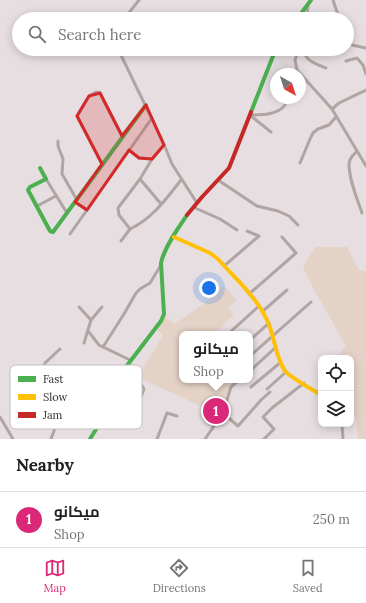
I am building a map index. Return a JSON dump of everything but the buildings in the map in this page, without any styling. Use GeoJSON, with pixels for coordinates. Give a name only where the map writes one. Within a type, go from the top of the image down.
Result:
{"type":"FeatureCollection","features":[{"type":"Feature","properties":{"kind":"street"},"geometry":{"type":"LineString","coordinates":[[130,12],[139,0]]}},
{"type":"Feature","properties":{"kind":"street"},"geometry":{"type":"LineString","coordinates":[[302,12],[311,0]]}},
{"type":"Feature","properties":{"kind":"street"},"geometry":{"type":"LineString","coordinates":[[333,0],[337,12]]}},
{"type":"Feature","properties":{"kind":"street"},"geometry":{"type":"LineString","coordinates":[[307,12],[308,5]]}},
{"type":"Feature","properties":{"kind":"street"},"geometry":{"type":"LineString","coordinates":[[354,45],[366,48]]}},
{"type":"Feature","properties":{"kind":"street"},"geometry":{"type":"LineString","coordinates":[[122,56],[146,105],[172,164],[196,202]]}},
{"type":"Feature","properties":{"kind":"street"},"geometry":{"type":"LineString","coordinates":[[127,365],[161,321],[164,314],[162,256],[196,202],[218,180],[232,163],[273,56]]}},
{"type":"Feature","properties":{"kind":"street"},"geometry":{"type":"LineString","coordinates":[[296,56],[295,60],[297,70],[332,109],[366,166]]}},
{"type":"Feature","properties":{"kind":"street"},"geometry":{"type":"LineString","coordinates":[[305,56],[308,60],[326,68]]}},
{"type":"Feature","properties":{"kind":"street"},"geometry":{"type":"LineString","coordinates":[[346,61],[357,58],[363,65],[366,74]]}},
{"type":"Feature","properties":{"kind":"street"},"geometry":{"type":"LineString","coordinates":[[332,109],[339,103],[366,90]]}},
{"type":"Feature","properties":{"kind":"street"},"geometry":{"type":"LineString","coordinates":[[102,164],[77,116],[89,96],[98,91],[100,93],[122,136]]}},
{"type":"Feature","properties":{"kind":"street"},"geometry":{"type":"LineString","coordinates":[[46,179],[29,189],[50,231],[53,232],[146,105]]}},
{"type":"Feature","properties":{"kind":"street"},"geometry":{"type":"LineString","coordinates":[[250,115],[276,112],[282,110],[285,105]]}},
{"type":"Feature","properties":{"kind":"street"},"geometry":{"type":"LineString","coordinates":[[250,115],[271,132]]}},
{"type":"Feature","properties":{"kind":"street"},"geometry":{"type":"LineString","coordinates":[[300,163],[314,133],[318,129],[330,125],[336,117]]}},
{"type":"Feature","properties":{"kind":"street"},"geometry":{"type":"LineString","coordinates":[[70,234],[152,118]]}},
{"type":"Feature","properties":{"kind":"street"},"geometry":{"type":"LineString","coordinates":[[58,141],[58,146],[63,159],[62,174],[76,201],[87,210]]}},
{"type":"Feature","properties":{"kind":"street"},"geometry":{"type":"LineString","coordinates":[[130,229],[119,215],[118,208],[140,179],[152,159],[164,145]]}},
{"type":"Feature","properties":{"kind":"street"},"geometry":{"type":"LineString","coordinates":[[130,150],[139,158],[152,159]]}},
{"type":"Feature","properties":{"kind":"street"},"geometry":{"type":"LineString","coordinates":[[357,151],[353,155],[349,164],[352,181],[362,213]]}},
{"type":"Feature","properties":{"kind":"street"},"geometry":{"type":"LineString","coordinates":[[361,157],[366,157]]}},
{"type":"Feature","properties":{"kind":"street"},"geometry":{"type":"LineString","coordinates":[[40,168],[67,213]]}},
{"type":"Feature","properties":{"kind":"street"},"geometry":{"type":"LineString","coordinates":[[140,179],[161,204]]}},
{"type":"Feature","properties":{"kind":"street"},"geometry":{"type":"LineString","coordinates":[[121,241],[130,229],[141,224],[161,204],[181,180]]}},
{"type":"Feature","properties":{"kind":"street"},"geometry":{"type":"LineString","coordinates":[[218,180],[257,206],[278,211],[289,216],[298,225]]}},
{"type":"Feature","properties":{"kind":"street"},"geometry":{"type":"LineString","coordinates":[[37,206],[56,196]]}},
{"type":"Feature","properties":{"kind":"street"},"geometry":{"type":"LineString","coordinates":[[193,207],[215,216],[237,230]]}},
{"type":"Feature","properties":{"kind":"street"},"geometry":{"type":"LineString","coordinates":[[224,266],[259,236],[247,231]]}},
{"type":"Feature","properties":{"kind":"street"},"geometry":{"type":"LineString","coordinates":[[174,237],[210,253],[218,259],[263,311],[270,323],[276,348],[286,372],[318,393]]}},
{"type":"Feature","properties":{"kind":"street"},"geometry":{"type":"LineString","coordinates":[[249,294],[296,253],[282,237]]}},
{"type":"Feature","properties":{"kind":"street"},"geometry":{"type":"LineString","coordinates":[[103,347],[136,293],[150,283],[162,264]]}},
{"type":"Feature","properties":{"kind":"street"},"geometry":{"type":"LineString","coordinates":[[263,311],[287,290]]}},
{"type":"Feature","properties":{"kind":"street"},"geometry":{"type":"LineString","coordinates":[[253,353],[311,302]]}},
{"type":"Feature","properties":{"kind":"street"},"geometry":{"type":"LineString","coordinates":[[231,331],[259,306]]}},
{"type":"Feature","properties":{"kind":"street"},"geometry":{"type":"LineString","coordinates":[[79,307],[91,320]]}},
{"type":"Feature","properties":{"kind":"street"},"geometry":{"type":"LineString","coordinates":[[84,343],[91,320],[102,307]]}},
{"type":"Feature","properties":{"kind":"street"},"geometry":{"type":"LineString","coordinates":[[253,337],[270,323]]}},
{"type":"Feature","properties":{"kind":"street"},"geometry":{"type":"LineString","coordinates":[[88,331],[99,345],[130,360]]}},
{"type":"Feature","properties":{"kind":"street"},"geometry":{"type":"LineString","coordinates":[[253,368],[276,348]]}},
{"type":"Feature","properties":{"kind":"street"},"geometry":{"type":"LineString","coordinates":[[44,365],[60,349]]}},
{"type":"Feature","properties":{"kind":"street"},"geometry":{"type":"LineString","coordinates":[[251,387],[281,362]]}},
{"type":"Feature","properties":{"kind":"street"},"geometry":{"type":"LineString","coordinates":[[267,389],[286,372]]}},
{"type":"Feature","properties":{"kind":"street"},"geometry":{"type":"LineString","coordinates":[[205,439],[223,413],[231,387],[236,383]]}},
{"type":"Feature","properties":{"kind":"street"},"geometry":{"type":"LineString","coordinates":[[264,439],[274,429],[263,417],[304,383]]}},
{"type":"Feature","properties":{"kind":"street"},"geometry":{"type":"LineString","coordinates":[[223,413],[238,426],[270,392]]}},
{"type":"Feature","properties":{"kind":"street"},"geometry":{"type":"LineString","coordinates":[[157,439],[167,413],[177,416]]}},
{"type":"Feature","properties":{"kind":"street"},"geometry":{"type":"LineString","coordinates":[[0,417],[13,439]]}},
{"type":"Feature","properties":{"kind":"street"},"geometry":{"type":"LineString","coordinates":[[342,427],[343,439]]}},
{"type":"Feature","properties":{"kind":"street"},"geometry":{"type":"LineString","coordinates":[[51,439],[55,429]]}},
{"type":"Feature","properties":{"kind":"street"},"geometry":{"type":"LineString","coordinates":[[90,439],[96,429]]}},
{"type":"Feature","properties":{"kind":"highlighted area"},"geometry":{"type":"Polygon","coordinates":[[[100,93],[122,136],[146,105],[164,145],[152,159],[139,158],[129,150],[87,210],[75,202],[102,164],[77,116],[89,96],[100,93]]]}},
{"type":"Feature","properties":{"kind":"shaded area"},"geometry":{"type":"Polygon","coordinates":[[[315,247],[347,247],[359,270],[366,271],[366,439],[358,439],[356,418],[354,415],[354,355],[338,355],[346,346],[313,288],[303,267],[315,247]]]}},
{"type":"Feature","properties":{"kind":"shaded area"},"geometry":{"type":"Polygon","coordinates":[[[224,286],[237,300],[228,308],[234,315],[216,331],[179,331],[179,383],[234,383],[230,387],[222,409],[212,411],[142,379],[142,369],[163,336],[156,328],[166,317],[175,324],[206,302],[224,286]]]}},
{"type":"Feature","properties":{"kind":"traffic: fast"},"geometry":{"type":"LineString","coordinates":[[302,12],[311,0]]}},
{"type":"Feature","properties":{"kind":"traffic: fast"},"geometry":{"type":"LineString","coordinates":[[251,112],[273,56]]}},
{"type":"Feature","properties":{"kind":"traffic: fast"},"geometry":{"type":"LineString","coordinates":[[40,168],[46,179],[30,187],[28,190],[50,231],[53,232],[146,105]]}},
{"type":"Feature","properties":{"kind":"traffic: fast"},"geometry":{"type":"LineString","coordinates":[[127,365],[161,321],[164,314],[161,263],[168,245],[187,215]]}},
{"type":"Feature","properties":{"kind":"traffic: fast"},"geometry":{"type":"LineString","coordinates":[[90,439],[96,429]]}},
{"type":"Feature","properties":{"kind":"traffic: slow"},"geometry":{"type":"LineString","coordinates":[[174,237],[210,253],[218,259],[237,279],[256,301],[265,316],[271,330],[281,365],[285,371],[296,380],[318,393]]}},
{"type":"Feature","properties":{"kind":"traffic: jam"},"geometry":{"type":"LineString","coordinates":[[187,215],[229,168],[251,112]]}},
{"type":"Feature","properties":{"kind":"place","name":"ميكانو"},"geometry":{"type":"Point","coordinates":[216,411]}}]}
